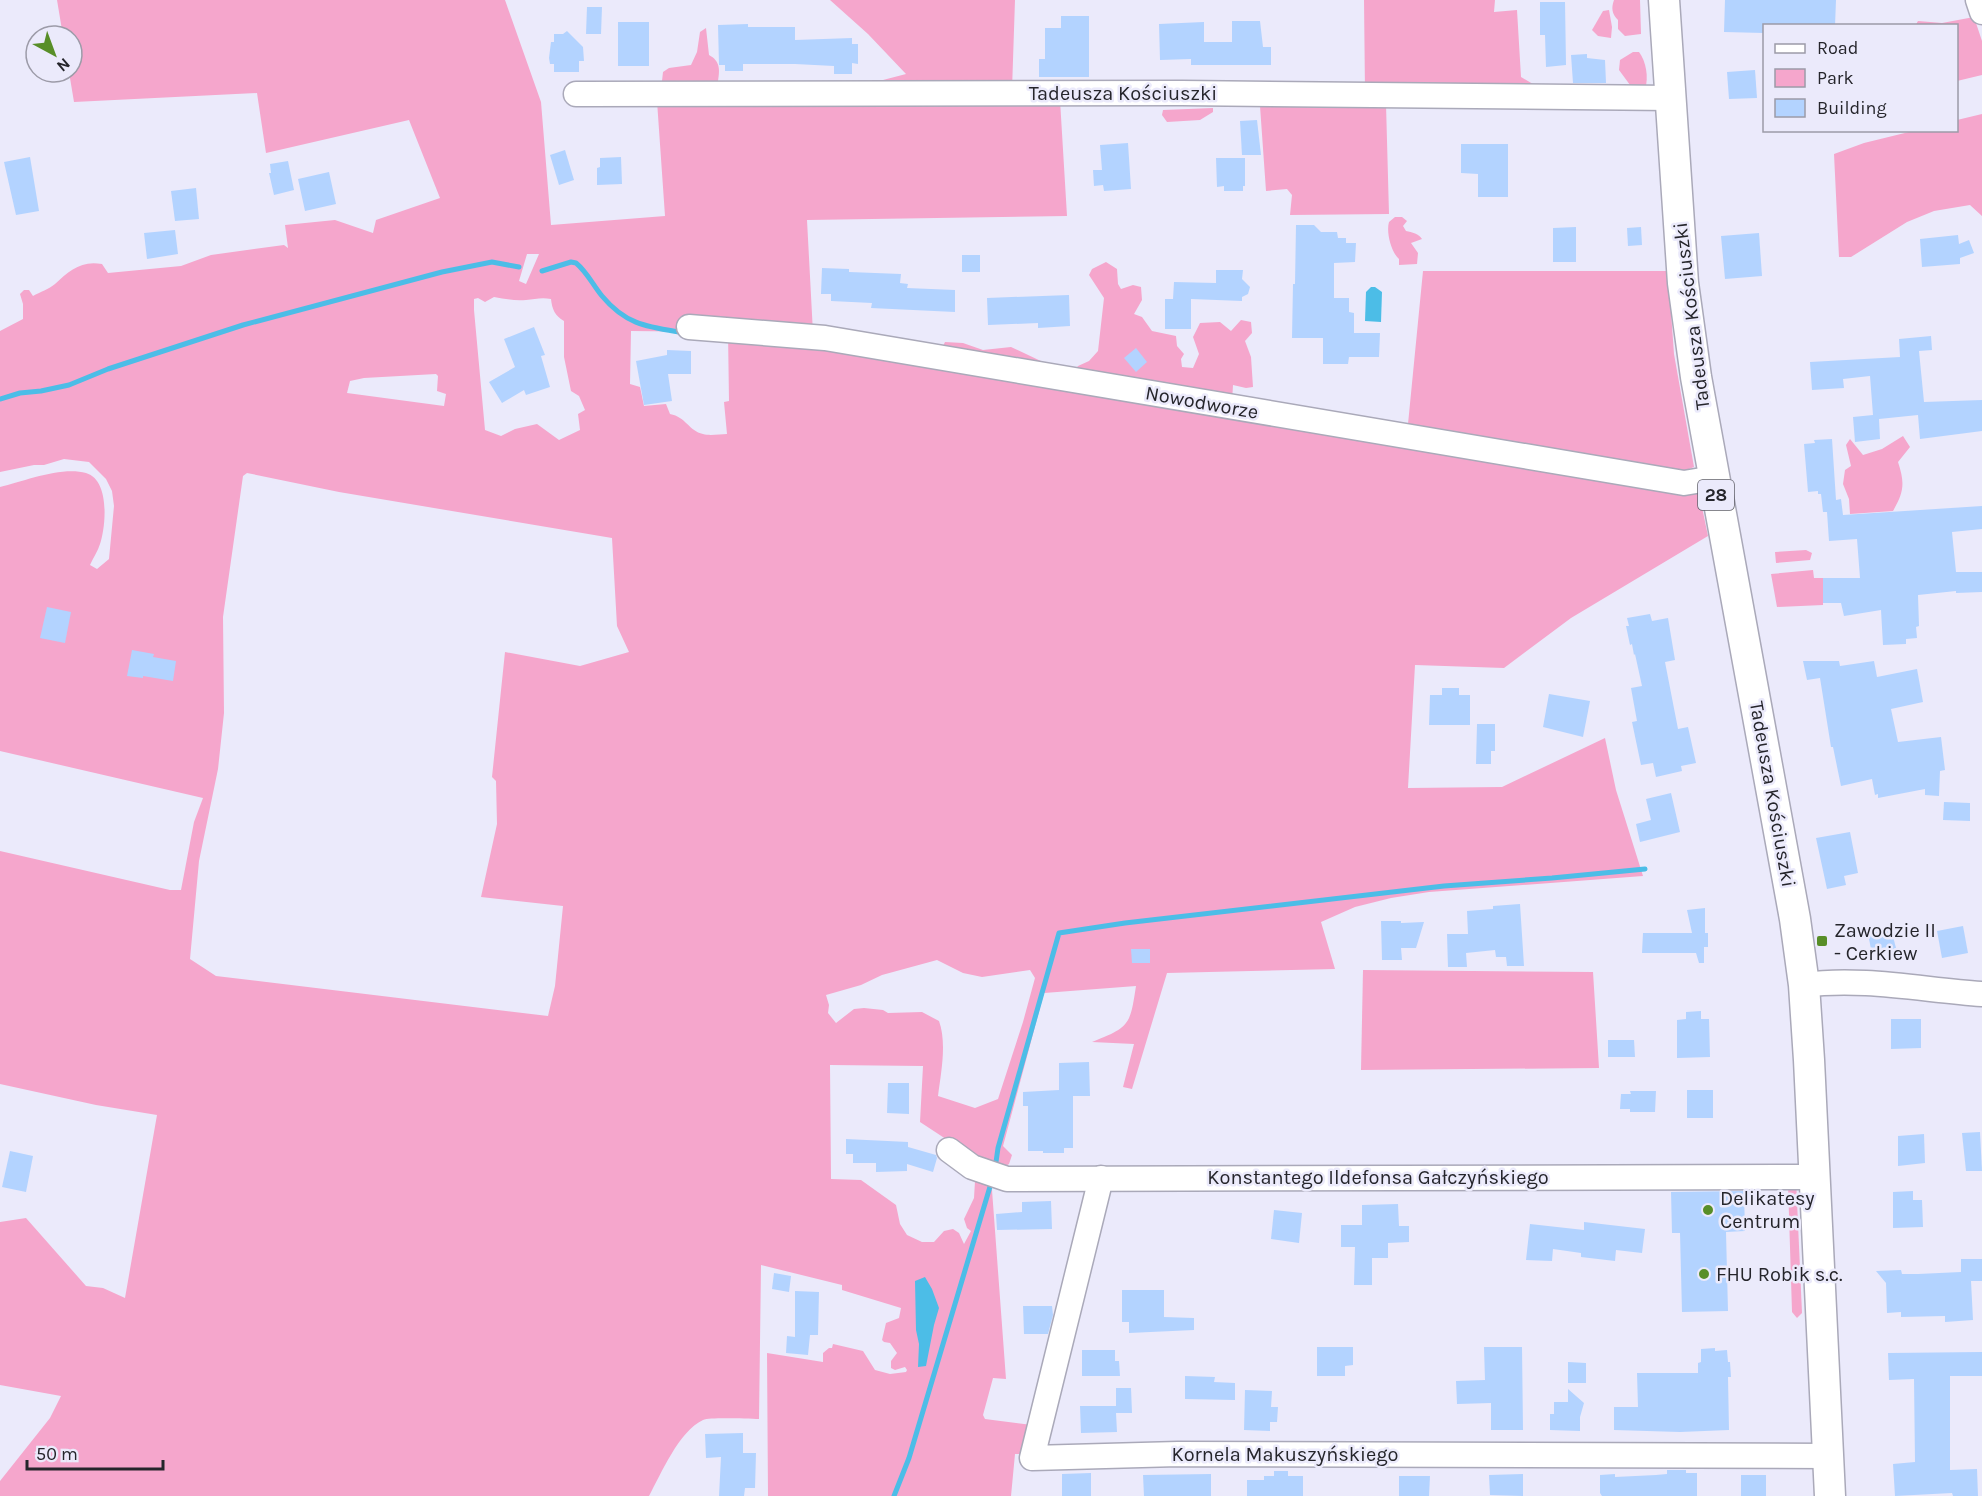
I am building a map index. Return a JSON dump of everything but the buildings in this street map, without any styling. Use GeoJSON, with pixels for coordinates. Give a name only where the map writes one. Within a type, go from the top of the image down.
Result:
{"type":"FeatureCollection","features":[{"type":"Feature","properties":{"kind":"main road","name":"Tadeusza Kościuszki"},"geometry":{"type":"LineString","coordinates":[[1664,0],[1683,284],[1696,377],[1795,919],[1804,985],[1830,1496]]}},
{"type":"Feature","properties":{"kind":"street"},"geometry":{"type":"LineString","coordinates":[[1978,0],[1982,12]]}},
{"type":"Feature","properties":{"kind":"street","name":"Tadeusza Kościuszki"},"geometry":{"type":"LineString","coordinates":[[576,94],[1182,93],[1671,98]]}},
{"type":"Feature","properties":{"kind":"street","name":"Nowodworze"},"geometry":{"type":"LineString","coordinates":[[689,327],[825,338],[1684,483],[1713,478]]}},
{"type":"Feature","properties":{"kind":"street"},"geometry":{"type":"LineString","coordinates":[[1804,985],[1823,982],[1982,994]]}},
{"type":"Feature","properties":{"kind":"street","name":"Konstantego Ildefonsa Gałczyńskiego"},"geometry":{"type":"LineString","coordinates":[[949,1150],[972,1167],[1007,1179],[1815,1177]]}},
{"type":"Feature","properties":{"kind":"street","name":"Kornela Makuszyńskiego"},"geometry":{"type":"LineString","coordinates":[[1101,1178],[1032,1458],[1158,1454],[1828,1456]]}},
{"type":"Feature","properties":{"kind":"green space"},"geometry":{"type":"Polygon","coordinates":[[[57,0],[505,0],[541,102],[551,225],[665,216],[657,101],[1060,100],[1067,216],[807,220],[813,333],[729,332],[940,352],[945,342],[963,343],[983,350],[1011,347],[1045,363],[1064,368],[1069,377],[1078,366],[1089,361],[1098,351],[1104,298],[1089,275],[1092,269],[1106,262],[1117,269],[1118,284],[1121,289],[1133,285],[1141,287],[1142,300],[1134,314],[1142,317],[1152,331],[1176,336],[1177,346],[1184,354],[1181,359],[1182,367],[1193,368],[1199,354],[1193,337],[1200,323],[1220,322],[1231,331],[1241,320],[1251,322],[1252,333],[1245,341],[1251,357],[1253,387],[1233,385],[1232,402],[1698,488],[1708,536],[1571,618],[1504,668],[1415,665],[1408,788],[1502,787],[1605,738],[1616,790],[1643,876],[1429,892],[1355,907],[1321,922],[1335,969],[1167,973],[1132,1089],[1123,1087],[1134,1044],[1092,1042],[1114,1032],[1126,1023],[1132,1009],[1136,986],[1044,993],[1003,1146],[1012,1155],[1009,1164],[1001,1169],[952,1143],[920,1122],[923,1066],[830,1065],[831,1179],[861,1180],[896,1205],[900,1224],[907,1235],[922,1242],[934,1242],[944,1231],[953,1229],[959,1233],[964,1244],[971,1231],[967,1228],[964,1219],[974,1198],[975,1181],[981,1177],[992,1190],[1006,1379],[993,1378],[983,1415],[985,1419],[1032,1425],[1025,1454],[1015,1454],[1011,1496],[768,1496],[767,1353],[823,1362],[823,1353],[832,1348],[833,1344],[863,1351],[875,1370],[890,1374],[907,1370],[905,1367],[895,1370],[891,1368],[891,1361],[897,1353],[890,1343],[882,1340],[886,1323],[899,1318],[901,1308],[842,1290],[842,1285],[761,1265],[759,1419],[707,1419],[694,1426],[679,1443],[649,1496],[0,1496],[0,1481],[50,1418],[61,1396],[0,1385],[0,1222],[26,1218],[86,1286],[103,1288],[125,1298],[157,1115],[96,1105],[0,1084],[0,851],[170,890],[181,890],[194,822],[203,798],[0,751],[0,487],[66,471],[86,473],[94,477],[103,494],[105,515],[99,547],[90,565],[97,569],[109,559],[114,506],[112,491],[106,479],[89,462],[64,459],[44,465],[0,472],[0,331],[23,319],[20,294],[24,290],[29,290],[33,296],[53,286],[70,271],[82,265],[102,264],[108,273],[181,266],[211,255],[284,245],[288,248],[285,225],[335,220],[373,233],[376,220],[440,198],[409,120],[266,153],[257,93],[74,102],[71,84],[84,84],[84,24],[61,24],[57,0]],[[527,254],[519,281],[526,284],[539,254],[527,254]],[[494,297],[485,302],[478,298],[474,299],[485,430],[501,436],[515,429],[537,424],[559,440],[580,430],[578,414],[585,410],[579,396],[571,391],[564,357],[564,321],[554,312],[551,299],[518,300],[494,297]],[[631,331],[630,384],[640,387],[644,406],[666,404],[670,414],[680,418],[694,430],[703,434],[715,435],[727,434],[724,402],[729,401],[728,332],[631,331]],[[436,374],[364,378],[350,381],[347,393],[444,406],[446,394],[437,391],[438,376],[436,374]],[[247,473],[243,476],[223,617],[224,713],[218,769],[199,861],[190,959],[216,976],[548,1016],[555,986],[563,906],[481,897],[497,824],[496,781],[492,777],[505,652],[580,666],[629,652],[617,626],[612,538],[339,492],[247,473]],[[937,960],[882,975],[861,985],[826,995],[829,1005],[828,1013],[836,1023],[854,1009],[883,1010],[888,1013],[922,1012],[939,1021],[943,1039],[938,1096],[975,1108],[998,1099],[1035,978],[1030,970],[982,977],[963,973],[937,960]]]}},
{"type":"Feature","properties":{"kind":"green space"},"geometry":{"type":"Polygon","coordinates":[[[830,0],[1015,0],[1012,90],[882,86],[883,80],[906,74],[868,34],[830,0]]]}},
{"type":"Feature","properties":{"kind":"green space"},"geometry":{"type":"Polygon","coordinates":[[[1364,0],[1495,0],[1494,12],[1517,10],[1521,77],[1533,84],[1532,90],[1365,92],[1364,0]]]}},
{"type":"Feature","properties":{"kind":"green space"},"geometry":{"type":"Polygon","coordinates":[[[1614,0],[1640,0],[1641,34],[1625,36],[1618,29],[1618,20],[1613,11],[1614,0]]]}},
{"type":"Feature","properties":{"kind":"green space"},"geometry":{"type":"Polygon","coordinates":[[[1609,10],[1611,38],[1598,36],[1592,30],[1603,11],[1609,10]]]}},
{"type":"Feature","properties":{"kind":"green space"},"geometry":{"type":"Polygon","coordinates":[[[1974,17],[1982,41],[1982,75],[1958,81],[1958,24],[1916,24],[1918,21],[1942,23],[1974,17]]]}},
{"type":"Feature","properties":{"kind":"green space"},"geometry":{"type":"Polygon","coordinates":[[[706,28],[709,55],[718,66],[718,81],[715,83],[671,83],[662,81],[663,72],[669,68],[691,65],[697,52],[700,32],[706,28]]]}},
{"type":"Feature","properties":{"kind":"green space"},"geometry":{"type":"Polygon","coordinates":[[[1633,52],[1639,52],[1645,65],[1647,80],[1645,89],[1633,89],[1619,70],[1620,60],[1633,52]]]}},
{"type":"Feature","properties":{"kind":"green space"},"geometry":{"type":"Polygon","coordinates":[[[1386,104],[1389,214],[1290,215],[1292,195],[1287,189],[1266,191],[1260,106],[1386,104]]]}},
{"type":"Feature","properties":{"kind":"green space"},"geometry":{"type":"Polygon","coordinates":[[[1213,108],[1213,112],[1200,120],[1167,122],[1162,115],[1163,110],[1213,108]]]}},
{"type":"Feature","properties":{"kind":"green space"},"geometry":{"type":"Polygon","coordinates":[[[1982,114],[1982,216],[1970,205],[1934,211],[1907,222],[1851,257],[1839,257],[1834,154],[1864,143],[1909,132],[1958,132],[1958,120],[1982,114]]]}},
{"type":"Feature","properties":{"kind":"green space"},"geometry":{"type":"Polygon","coordinates":[[[1395,217],[1402,217],[1407,221],[1403,226],[1406,231],[1422,239],[1411,243],[1418,253],[1417,264],[1399,265],[1399,259],[1392,247],[1388,231],[1389,222],[1395,217]]]}},
{"type":"Feature","properties":{"kind":"green space"},"geometry":{"type":"Polygon","coordinates":[[[1423,271],[1668,271],[1674,354],[1694,467],[1681,472],[1408,424],[1423,271]]]}},
{"type":"Feature","properties":{"kind":"green space"},"geometry":{"type":"Polygon","coordinates":[[[1903,436],[1910,447],[1898,462],[1902,487],[1893,511],[1850,514],[1849,499],[1843,484],[1845,470],[1851,466],[1846,445],[1850,439],[1863,455],[1882,449],[1903,436]]]}},
{"type":"Feature","properties":{"kind":"green space"},"geometry":{"type":"Polygon","coordinates":[[[1806,550],[1812,553],[1810,560],[1776,563],[1775,552],[1806,550]]]}},
{"type":"Feature","properties":{"kind":"green space"},"geometry":{"type":"Polygon","coordinates":[[[1813,570],[1814,578],[1823,578],[1823,605],[1777,607],[1771,574],[1813,570]]]}},
{"type":"Feature","properties":{"kind":"green space"},"geometry":{"type":"Polygon","coordinates":[[[1363,970],[1593,972],[1599,1068],[1361,1070],[1363,970]]]}},
{"type":"Feature","properties":{"kind":"green space"},"geometry":{"type":"Polygon","coordinates":[[[1796,1179],[1802,1313],[1797,1318],[1792,1312],[1788,1184],[1796,1179]]]}},
{"type":"Feature","properties":{"kind":"water"},"geometry":{"type":"Polygon","coordinates":[[[1371,287],[1382,292],[1381,322],[1365,321],[1366,292],[1371,287]]]}},
{"type":"Feature","properties":{"kind":"water"},"geometry":{"type":"Polygon","coordinates":[[[925,1277],[939,1308],[926,1366],[918,1367],[919,1344],[916,1330],[915,1281],[925,1277]]]}},
{"type":"Feature","properties":{"kind":"waterway"},"geometry":{"type":"LineString","coordinates":[[0,399],[20,393],[69,385],[108,369],[243,325],[442,272],[492,262],[519,267]]}},
{"type":"Feature","properties":{"kind":"waterway"},"geometry":{"type":"LineString","coordinates":[[542,271],[571,262],[576,263],[587,274],[602,296],[620,314],[639,324],[685,333]]}},
{"type":"Feature","properties":{"kind":"waterway"},"geometry":{"type":"LineString","coordinates":[[995,1169],[998,1148],[1059,933],[1125,923],[1444,886],[1645,869]]}},
{"type":"Feature","properties":{"kind":"waterway"},"geometry":{"type":"LineString","coordinates":[[894,1496],[909,1458],[992,1180]]}},
{"type":"Feature","properties":{"kind":"place","name":"Zawodzie II - Cerkiew"},"geometry":{"type":"Point","coordinates":[1822,941]}},
{"type":"Feature","properties":{"kind":"place","name":"Delikatesy Centrum"},"geometry":{"type":"Point","coordinates":[1708,1210]}},
{"type":"Feature","properties":{"kind":"place","name":"FHU Robik s.c."},"geometry":{"type":"Point","coordinates":[1704,1274]}}]}
